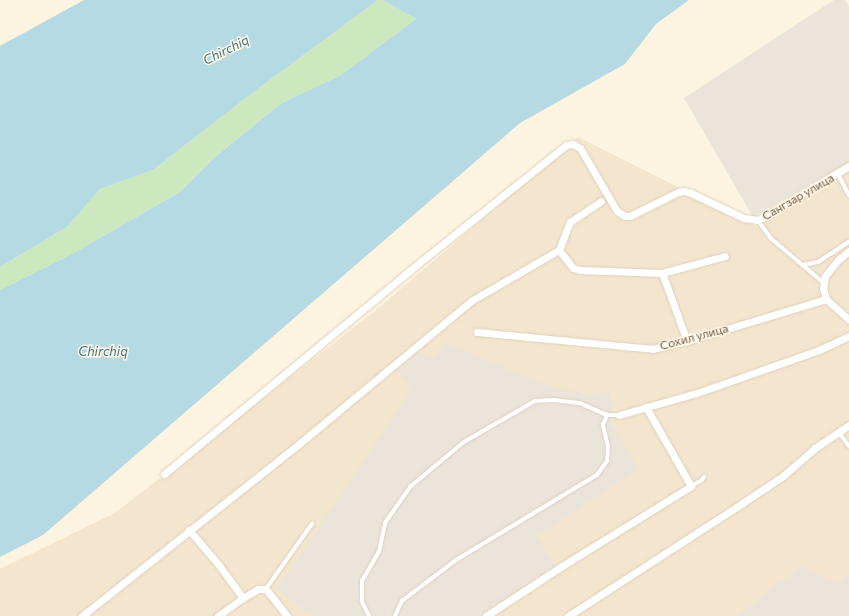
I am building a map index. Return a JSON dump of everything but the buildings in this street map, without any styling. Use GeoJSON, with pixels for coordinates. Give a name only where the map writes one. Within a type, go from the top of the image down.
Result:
{"type":"FeatureCollection","features":[{"type":"Feature","properties":{"kind":"street","name":"Сангзар улица"},"geometry":{"type":"LineString","coordinates":[[164,474],[415,267],[566,145],[573,144],[580,148],[617,211],[625,216],[630,216],[678,192],[684,191],[744,218],[758,220],[849,166]]}},
{"type":"Feature","properties":{"kind":"street"},"geometry":{"type":"LineString","coordinates":[[82,616],[294,448],[471,302],[559,250],[570,222],[601,201]]}},
{"type":"Feature","properties":{"kind":"street"},"geometry":{"type":"LineString","coordinates":[[559,250],[571,266],[577,270],[662,273],[725,256]]}},
{"type":"Feature","properties":{"kind":"street"},"geometry":{"type":"LineString","coordinates":[[849,251],[833,265],[823,282],[826,299],[849,320]]}},
{"type":"Feature","properties":{"kind":"street"},"geometry":{"type":"LineString","coordinates":[[662,273],[687,341]]}},
{"type":"Feature","properties":{"kind":"street","name":"Сохил улица"},"geometry":{"type":"LineString","coordinates":[[477,332],[652,349],[687,341],[826,299]]}},
{"type":"Feature","properties":{"kind":"street"},"geometry":{"type":"LineString","coordinates":[[619,415],[697,393],[819,350],[849,336]]}},
{"type":"Feature","properties":{"kind":"street"},"geometry":{"type":"LineString","coordinates":[[486,616],[562,566],[691,486],[646,407]]}},
{"type":"Feature","properties":{"kind":"street"},"geometry":{"type":"LineString","coordinates":[[568,616],[783,476],[815,448],[849,425]]}},
{"type":"Feature","properties":{"kind":"street"},"geometry":{"type":"LineString","coordinates":[[190,530],[243,598]]}},
{"type":"Feature","properties":{"kind":"street"},"geometry":{"type":"LineString","coordinates":[[218,616],[258,589],[266,589],[287,616]]}},
{"type":"Feature","properties":{"kind":"lane"},"geometry":{"type":"LineString","coordinates":[[838,173],[849,195]]}},
{"type":"Feature","properties":{"kind":"lane"},"geometry":{"type":"LineString","coordinates":[[758,220],[772,239],[823,282]]}},
{"type":"Feature","properties":{"kind":"lane"},"geometry":{"type":"LineString","coordinates":[[803,265],[818,262],[849,242]]}},
{"type":"Feature","properties":{"kind":"lane"},"geometry":{"type":"LineString","coordinates":[[369,616],[362,602],[362,581],[379,552],[385,523],[410,486],[464,442],[535,401],[554,400],[580,403],[607,415],[619,415]]}},
{"type":"Feature","properties":{"kind":"lane"},"geometry":{"type":"LineString","coordinates":[[395,616],[402,601],[456,560],[597,475],[607,461],[608,447],[603,425],[607,415]]}},
{"type":"Feature","properties":{"kind":"lane"},"geometry":{"type":"LineString","coordinates":[[839,432],[849,446]]}},
{"type":"Feature","properties":{"kind":"lane"},"geometry":{"type":"LineString","coordinates":[[691,486],[701,481],[704,477]]}},
{"type":"Feature","properties":{"kind":"lane"},"geometry":{"type":"LineString","coordinates":[[266,589],[312,524]]}},
{"type":"Feature","properties":{"kind":"shaded area"},"geometry":{"type":"Polygon","coordinates":[[[834,0],[845,0],[849,6],[849,162],[753,217],[684,98],[834,0]]]}},
{"type":"Feature","properties":{"kind":"shaded area"},"geometry":{"type":"Polygon","coordinates":[[[578,137],[758,227],[849,171],[849,573],[837,583],[801,566],[736,616],[0,616],[0,569],[115,513],[375,311],[578,137]]]}},
{"type":"Feature","properties":{"kind":"shaded area"},"geometry":{"type":"Polygon","coordinates":[[[445,343],[548,386],[586,394],[609,393],[616,420],[611,422],[638,469],[536,537],[555,565],[479,616],[316,616],[303,609],[277,589],[412,389],[397,370],[418,353],[435,359],[445,343]]]}},
{"type":"Feature","properties":{"kind":"shaded area"},"geometry":{"type":"Polygon","coordinates":[[[801,566],[837,583],[849,573],[849,616],[736,616],[801,566]]]}},
{"type":"Feature","properties":{"kind":"green space"},"geometry":{"type":"Polygon","coordinates":[[[378,0],[383,0],[416,19],[341,75],[280,104],[214,158],[180,192],[72,254],[0,290],[0,267],[67,227],[100,189],[153,170],[255,91],[378,0]]]}},
{"type":"Feature","properties":{"kind":"water","name":"Chirchiq"},"geometry":{"type":"Polygon","coordinates":[[[84,0],[378,0],[255,91],[153,170],[100,189],[67,227],[0,267],[0,46],[84,0]]]}},
{"type":"Feature","properties":{"kind":"water","name":"Chirchiq"},"geometry":{"type":"Polygon","coordinates":[[[383,0],[689,0],[656,24],[625,64],[520,123],[43,535],[0,557],[0,290],[72,254],[180,192],[214,158],[280,104],[341,75],[416,19],[383,0]]]}}]}
